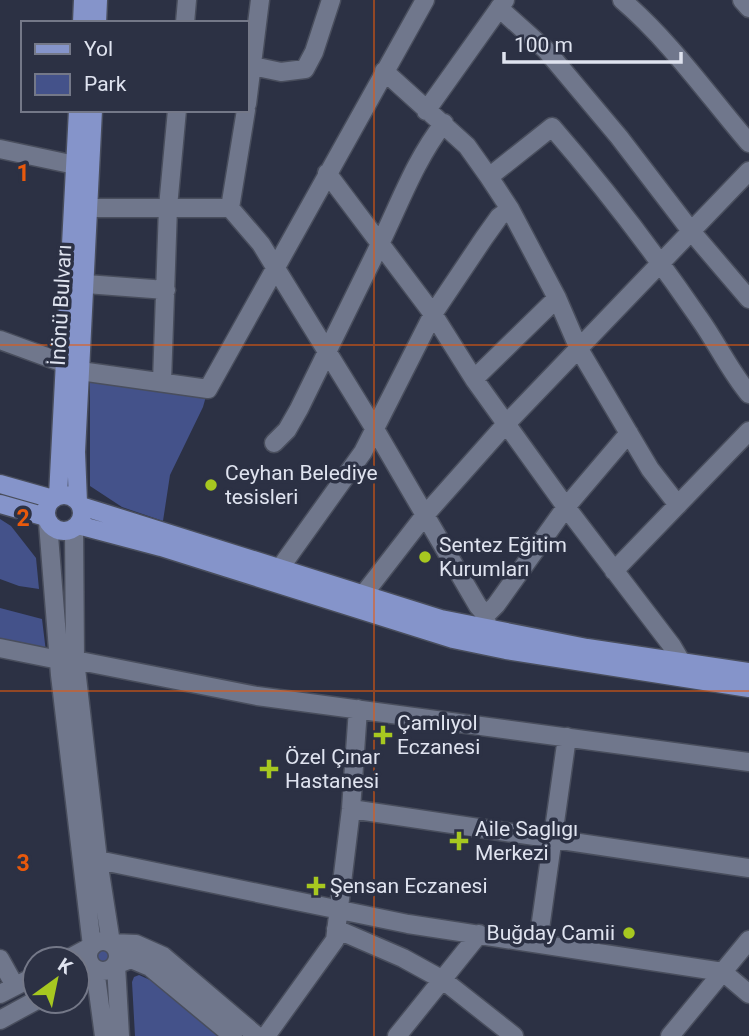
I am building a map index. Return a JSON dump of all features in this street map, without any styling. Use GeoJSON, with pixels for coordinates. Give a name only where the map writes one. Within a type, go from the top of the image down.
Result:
{"type":"FeatureCollection","features":[{"type":"Feature","properties":{"kind":"main road"},"geometry":{"type":"LineString","coordinates":[[82,21],[83,0]]}},
{"type":"Feature","properties":{"kind":"main road"},"geometry":{"type":"LineString","coordinates":[[97,21],[98,0]]}},
{"type":"Feature","properties":{"kind":"main road","name":"İnönü Bulvarı"},"geometry":{"type":"LineString","coordinates":[[78,112],[73,368],[79,504]]}},
{"type":"Feature","properties":{"kind":"main road","name":"İnönü Bulvarı"},"geometry":{"type":"LineString","coordinates":[[55,497],[86,284],[93,112]]}},
{"type":"Feature","properties":{"kind":"main road"},"geometry":{"type":"LineString","coordinates":[[0,484],[55,497],[69,496],[79,504],[441,619],[487,622],[682,663],[749,672]]}},
{"type":"Feature","properties":{"kind":"main road"},"geometry":{"type":"LineString","coordinates":[[47,520],[47,507],[55,497]]}},
{"type":"Feature","properties":{"kind":"main road"},"geometry":{"type":"LineString","coordinates":[[0,504],[47,520],[57,530],[68,531],[76,527],[82,516],[79,504]]}},
{"type":"Feature","properties":{"kind":"main road"},"geometry":{"type":"LineString","coordinates":[[76,527],[161,547],[453,639],[506,650],[749,688]]}},
{"type":"Feature","properties":{"kind":"street"},"geometry":{"type":"LineString","coordinates":[[185,21],[187,0]]}},
{"type":"Feature","properties":{"kind":"street"},"geometry":{"type":"LineString","coordinates":[[248,98],[260,0]]}},
{"type":"Feature","properties":{"kind":"street"},"geometry":{"type":"LineString","coordinates":[[253,66],[281,72],[305,69],[314,52],[331,0]]}},
{"type":"Feature","properties":{"kind":"street"},"geometry":{"type":"LineString","coordinates":[[0,340],[73,368],[208,389],[425,0]]}},
{"type":"Feature","properties":{"kind":"street"},"geometry":{"type":"LineString","coordinates":[[622,0],[655,32],[749,143]]}},
{"type":"Feature","properties":{"kind":"street"},"geometry":{"type":"LineString","coordinates":[[742,0],[749,8]]}},
{"type":"Feature","properties":{"kind":"street"},"geometry":{"type":"LineString","coordinates":[[426,111],[502,4],[546,50],[749,299]]}},
{"type":"Feature","properties":{"kind":"street"},"geometry":{"type":"LineString","coordinates":[[384,71],[467,146],[489,177],[510,209],[557,298],[579,349],[650,469],[678,505]]}},
{"type":"Feature","properties":{"kind":"street"},"geometry":{"type":"LineString","coordinates":[[162,382],[168,207],[177,112]]}},
{"type":"Feature","properties":{"kind":"street"},"geometry":{"type":"LineString","coordinates":[[230,208],[246,112]]}},
{"type":"Feature","properties":{"kind":"street"},"geometry":{"type":"LineString","coordinates":[[274,443],[287,430],[299,409],[427,146],[444,124]]}},
{"type":"Feature","properties":{"kind":"street"},"geometry":{"type":"LineString","coordinates":[[489,177],[552,127],[599,181],[661,262],[703,323],[733,374],[749,394]]}},
{"type":"Feature","properties":{"kind":"street"},"geometry":{"type":"LineString","coordinates":[[0,149],[75,165]]}},
{"type":"Feature","properties":{"kind":"street"},"geometry":{"type":"LineString","coordinates":[[363,594],[425,515],[506,424],[749,172]]}},
{"type":"Feature","properties":{"kind":"street"},"geometry":{"type":"LineString","coordinates":[[327,173],[433,314],[506,424],[682,663]]}},
{"type":"Feature","properties":{"kind":"street"},"geometry":{"type":"LineString","coordinates":[[89,208],[230,208],[261,244],[376,430],[487,622]]}},
{"type":"Feature","properties":{"kind":"street"},"geometry":{"type":"LineString","coordinates":[[280,568],[363,452],[433,314],[499,217],[510,209]]}},
{"type":"Feature","properties":{"kind":"street"},"geometry":{"type":"LineString","coordinates":[[86,284],[166,290]]}},
{"type":"Feature","properties":{"kind":"street"},"geometry":{"type":"LineString","coordinates":[[474,379],[557,298]]}},
{"type":"Feature","properties":{"kind":"street"},"geometry":{"type":"LineString","coordinates":[[614,570],[749,431]]}},
{"type":"Feature","properties":{"kind":"street"},"geometry":{"type":"LineString","coordinates":[[487,622],[496,605],[566,507],[629,433]]}},
{"type":"Feature","properties":{"kind":"street"},"geometry":{"type":"LineString","coordinates":[[47,520],[111,943],[118,955],[116,965],[120,1036]]}},
{"type":"Feature","properties":{"kind":"street"},"geometry":{"type":"LineString","coordinates":[[76,527],[67,660],[92,946],[88,956],[96,969],[104,1036]]}},
{"type":"Feature","properties":{"kind":"street"},"geometry":{"type":"LineString","coordinates":[[0,648],[257,696],[749,762]]}},
{"type":"Feature","properties":{"kind":"street"},"geometry":{"type":"LineString","coordinates":[[266,1036],[335,940],[351,809],[358,709]]}},
{"type":"Feature","properties":{"kind":"street"},"geometry":{"type":"LineString","coordinates":[[538,943],[567,737]]}},
{"type":"Feature","properties":{"kind":"street"},"geometry":{"type":"LineString","coordinates":[[351,809],[749,868]]}},
{"type":"Feature","properties":{"kind":"street"},"geometry":{"type":"LineString","coordinates":[[99,860],[340,910],[723,972],[749,994]]}},
{"type":"Feature","properties":{"kind":"street"},"geometry":{"type":"LineString","coordinates":[[337,929],[403,958],[443,980],[514,1036]]}},
{"type":"Feature","properties":{"kind":"street"},"geometry":{"type":"LineString","coordinates":[[397,1036],[479,934]]}},
{"type":"Feature","properties":{"kind":"street"},"geometry":{"type":"LineString","coordinates":[[670,1036],[749,940]]}},
{"type":"Feature","properties":{"kind":"street"},"geometry":{"type":"LineString","coordinates":[[92,946],[103,941],[136,944],[163,956],[257,1036]]}},
{"type":"Feature","properties":{"kind":"street"},"geometry":{"type":"LineString","coordinates":[[0,959],[7,990]]}},
{"type":"Feature","properties":{"kind":"street"},"geometry":{"type":"LineString","coordinates":[[91,971],[108,970],[128,959],[142,962],[233,1036]]}},
{"type":"Feature","properties":{"kind":"street"},"geometry":{"type":"LineString","coordinates":[[0,1020],[21,1009]]}},
{"type":"Feature","properties":{"kind":"green space"},"geometry":{"type":"Polygon","coordinates":[[[90,379],[208,389],[203,407],[170,475],[163,521],[122,507],[90,486],[90,379]]]}},
{"type":"Feature","properties":{"kind":"green space"},"geometry":{"type":"Polygon","coordinates":[[[0,519],[11,526],[36,558],[39,589],[0,579],[0,519]]]}},
{"type":"Feature","properties":{"kind":"green space"},"geometry":{"type":"Polygon","coordinates":[[[0,608],[42,619],[46,652],[0,648],[0,608]]]}},
{"type":"Feature","properties":{"kind":"green space"},"geometry":{"type":"Polygon","coordinates":[[[102,950],[108,950],[113,958],[111,964],[102,966],[97,961],[97,955],[102,950]]]}},
{"type":"Feature","properties":{"kind":"green space"},"geometry":{"type":"Polygon","coordinates":[[[139,975],[159,984],[218,1036],[135,1036],[132,982],[134,977],[139,975]]]}},
{"type":"Feature","properties":{"kind":"place","name":"Ceyhan Belediye tesisleri"},"geometry":{"type":"Point","coordinates":[211,485]}},
{"type":"Feature","properties":{"kind":"place","name":"Sentez Eğitim Kurumları"},"geometry":{"type":"Point","coordinates":[425,557]}},
{"type":"Feature","properties":{"kind":"place","name":"Çamlıyol Eczanesi"},"geometry":{"type":"Point","coordinates":[383,735]}},
{"type":"Feature","properties":{"kind":"place","name":"Özel Çınar Hastanesi"},"geometry":{"type":"Point","coordinates":[269,769]}},
{"type":"Feature","properties":{"kind":"place","name":"Aile Saglıgı Merkezi"},"geometry":{"type":"Point","coordinates":[459,841]}},
{"type":"Feature","properties":{"kind":"place","name":"Şensan Eczanesi"},"geometry":{"type":"Point","coordinates":[316,886]}},
{"type":"Feature","properties":{"kind":"place","name":"Buğday Camii"},"geometry":{"type":"Point","coordinates":[629,933]}}]}
